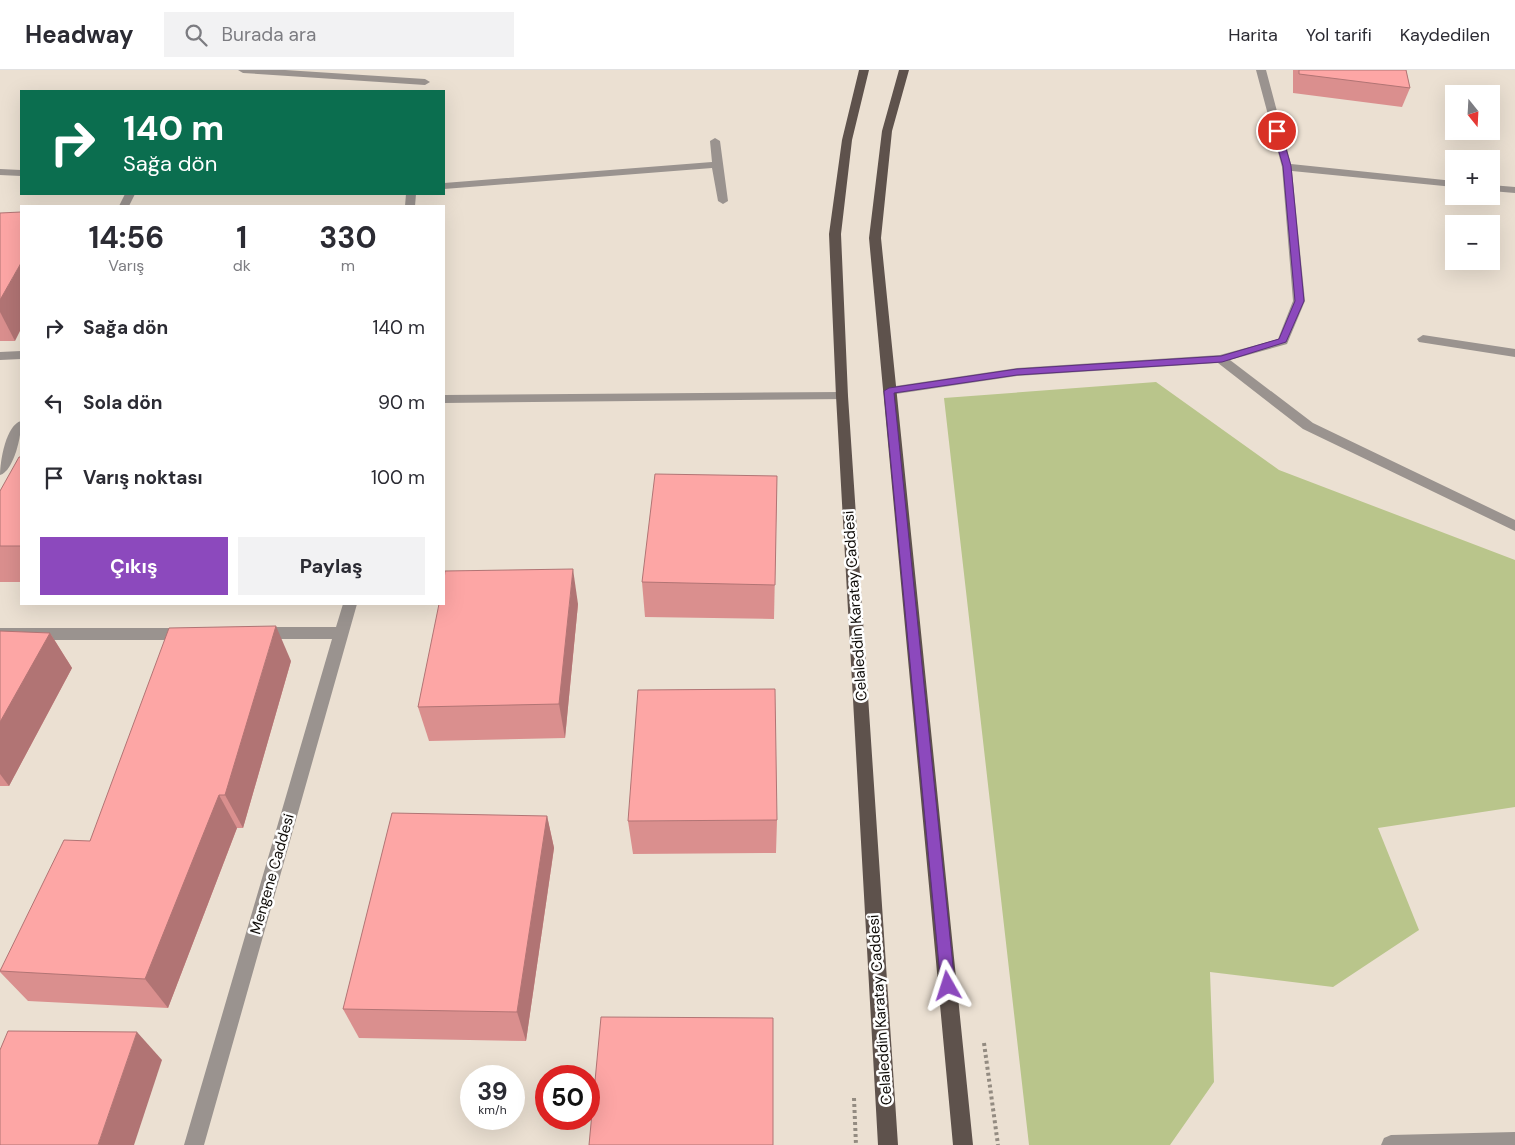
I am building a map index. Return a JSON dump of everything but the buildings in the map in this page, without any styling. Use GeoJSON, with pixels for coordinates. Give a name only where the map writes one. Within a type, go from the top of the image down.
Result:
{"type":"FeatureCollection","features":[{"type":"Feature","properties":{"kind":"main road","name":"Celaleddin Karatay Caddesi"},"geometry":{"type":"LineString","coordinates":[[864,70],[847,140],[835,234],[842,396],[888,1145]]}},
{"type":"Feature","properties":{"kind":"main road"},"geometry":{"type":"LineString","coordinates":[[904,70],[893,98],[882,162],[875,238],[963,1145]]}},
{"type":"Feature","properties":{"kind":"street"},"geometry":{"type":"LineString","coordinates":[[243,70],[424,86],[430,70]]}},
{"type":"Feature","properties":{"kind":"street"},"geometry":{"type":"LineString","coordinates":[[889,391],[1017,372],[1222,359],[1283,340],[1299,301],[1287,166],[1261,70]]}},
{"type":"Feature","properties":{"kind":"street"},"geometry":{"type":"LineString","coordinates":[[715,141],[723,201]]}},
{"type":"Feature","properties":{"kind":"street"},"geometry":{"type":"LineString","coordinates":[[445,186],[717,165]]}},
{"type":"Feature","properties":{"kind":"street"},"geometry":{"type":"LineString","coordinates":[[1287,166],[1445,183]]}},
{"type":"Feature","properties":{"kind":"street"},"geometry":{"type":"LineString","coordinates":[[0,172],[20,173]]}},
{"type":"Feature","properties":{"kind":"street"},"geometry":{"type":"LineString","coordinates":[[1500,189],[1515,190]]}},
{"type":"Feature","properties":{"kind":"street"},"geometry":{"type":"LineString","coordinates":[[1423,338],[1515,353]]}},
{"type":"Feature","properties":{"kind":"street"},"geometry":{"type":"LineString","coordinates":[[0,356],[20,355]]}},
{"type":"Feature","properties":{"kind":"street"},"geometry":{"type":"LineString","coordinates":[[1222,359],[1308,426],[1515,526]]}},
{"type":"Feature","properties":{"kind":"street"},"geometry":{"type":"LineString","coordinates":[[445,399],[842,396]]}},
{"type":"Feature","properties":{"kind":"street"},"geometry":{"type":"LineString","coordinates":[[0,470],[20,427]]}},
{"type":"Feature","properties":{"kind":"street","name":"Mengene Caddesi"},"geometry":{"type":"LineString","coordinates":[[194,1145],[350,605]]}},
{"type":"Feature","properties":{"kind":"street"},"geometry":{"type":"LineString","coordinates":[[244,633],[341,633]]}},
{"type":"Feature","properties":{"kind":"street"},"geometry":{"type":"LineString","coordinates":[[0,634],[205,634]]}},
{"type":"Feature","properties":{"kind":"street"},"geometry":{"type":"LineString","coordinates":[[1391,1145],[1515,1142]]}},
{"type":"Feature","properties":{"kind":"green space"},"geometry":{"type":"Polygon","coordinates":[[[1156,382],[1279,470],[1515,560],[1515,807],[1378,828],[1419,930],[1333,987],[1210,972],[1214,1082],[1170,1145],[1029,1145],[944,398],[1156,382]]]}},
{"type":"Feature","properties":{"kind":"route"},"geometry":{"type":"LineString","coordinates":[[948,986],[889,391],[1017,372],[1222,359],[1283,340],[1299,301],[1287,166],[1277,131]]}}]}
